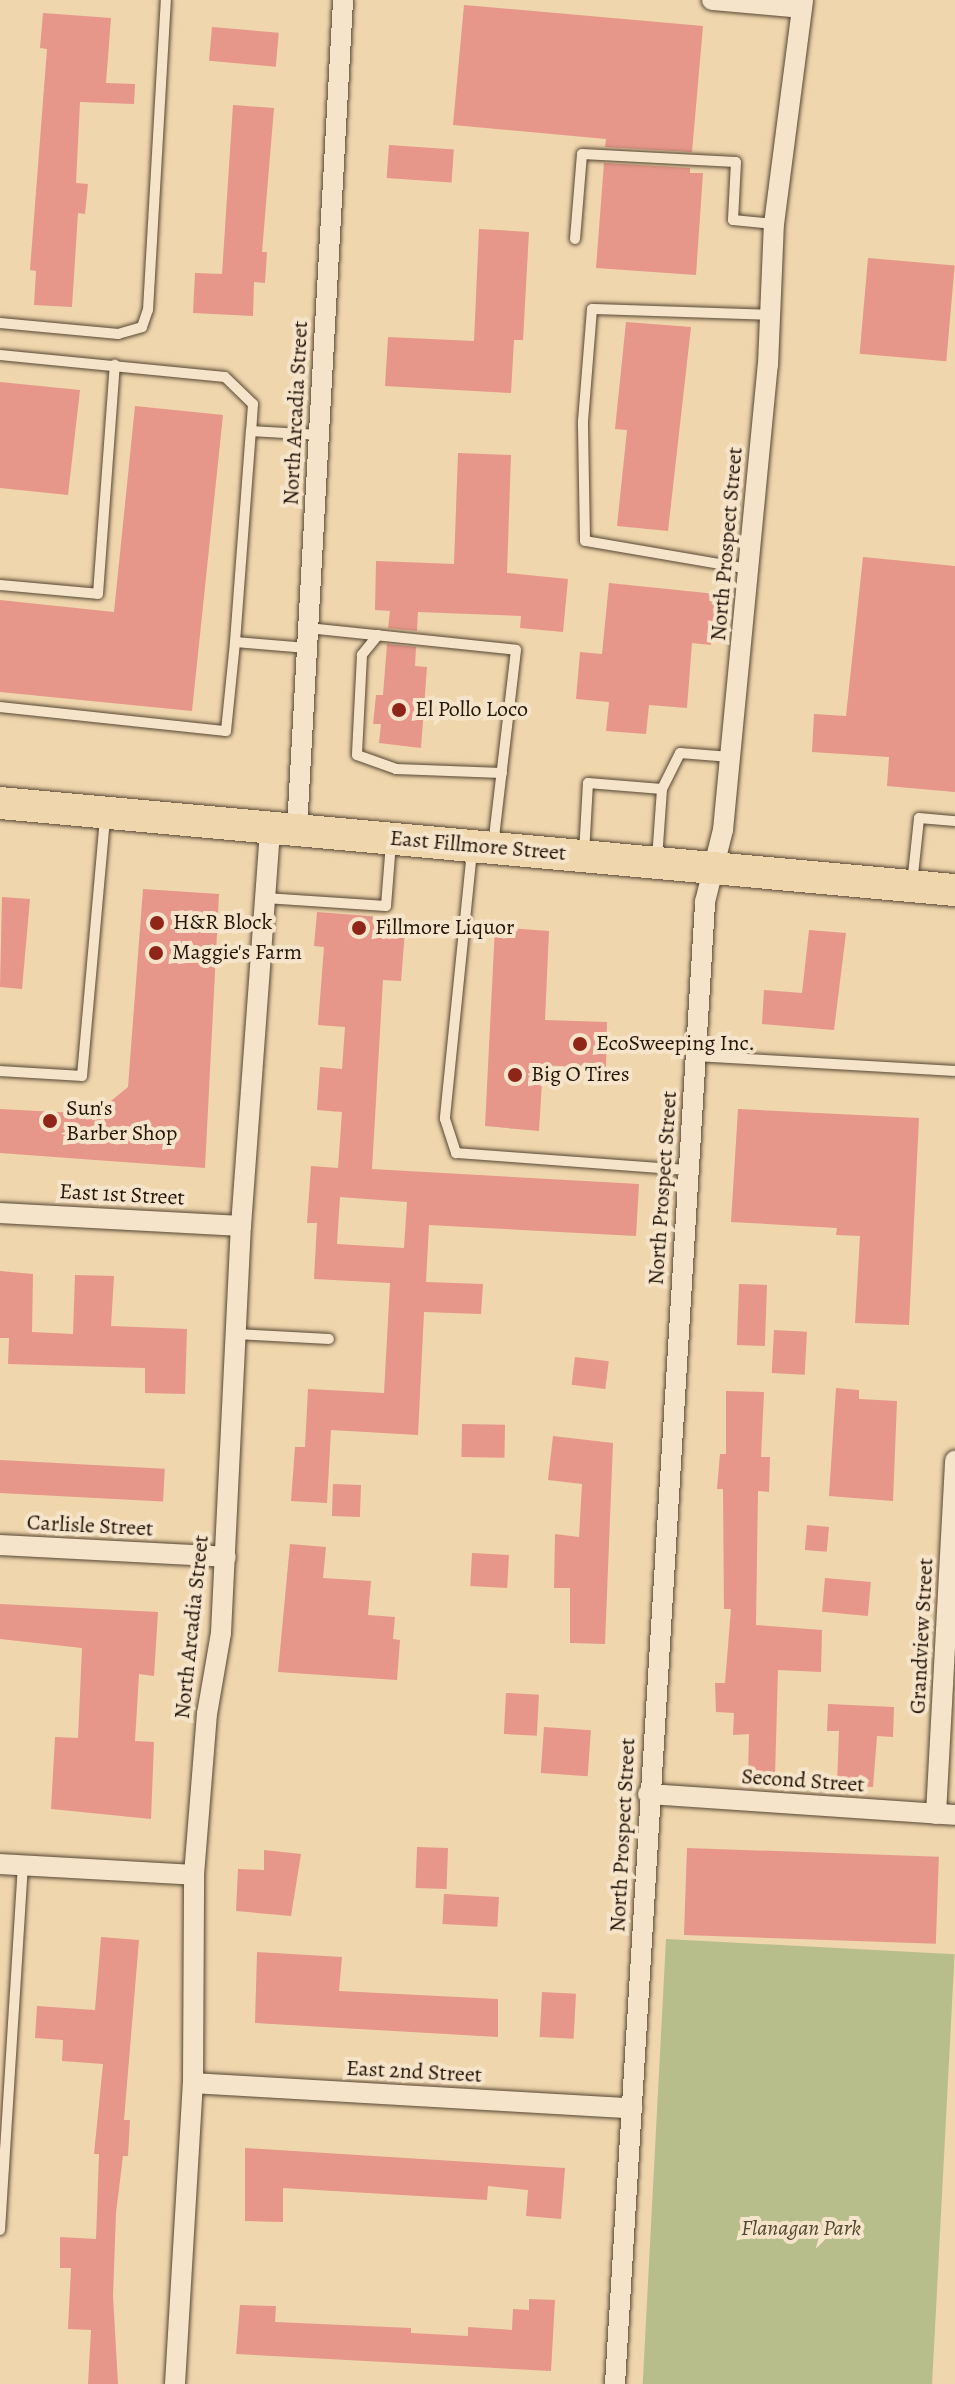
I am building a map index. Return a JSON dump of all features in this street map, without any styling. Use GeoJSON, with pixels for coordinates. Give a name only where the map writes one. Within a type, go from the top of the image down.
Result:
{"type":"FeatureCollection","features":[{"type":"Feature","properties":{"kind":"main road","name":"East Fillmore Street"},"geometry":{"type":"LineString","coordinates":[[0,803],[955,890]]}},
{"type":"Feature","properties":{"kind":"street","name":"North Arcadia Street"},"geometry":{"type":"LineString","coordinates":[[175,2384],[193,2083],[194,1875],[226,1557],[241,1226],[265,898],[284,828],[308,638],[343,0]]}},
{"type":"Feature","properties":{"kind":"street"},"geometry":{"type":"LineString","coordinates":[[712,0],[802,4]]}},
{"type":"Feature","properties":{"kind":"street","name":"North Prospect Street"},"geometry":{"type":"LineString","coordinates":[[615,2384],[648,1794],[705,902],[723,830],[731,757],[770,315],[774,224],[802,4]]}},
{"type":"Feature","properties":{"kind":"street","name":"East 1st Street"},"geometry":{"type":"LineString","coordinates":[[0,1213],[241,1226]]}},
{"type":"Feature","properties":{"kind":"street","name":"Grandview Street"},"geometry":{"type":"LineString","coordinates":[[946,1814],[955,1461]]}},
{"type":"Feature","properties":{"kind":"street","name":"Carlisle Street"},"geometry":{"type":"LineString","coordinates":[[0,1545],[226,1557]]}},
{"type":"Feature","properties":{"kind":"street","name":"Second Street"},"geometry":{"type":"LineString","coordinates":[[648,1794],[946,1814]]}},
{"type":"Feature","properties":{"kind":"street"},"geometry":{"type":"LineString","coordinates":[[0,1864],[194,1875]]}},
{"type":"Feature","properties":{"kind":"street","name":"East 2nd Street"},"geometry":{"type":"LineString","coordinates":[[193,2083],[632,2108]]}},
{"type":"Feature","properties":{"kind":"lane"},"geometry":{"type":"LineString","coordinates":[[0,323],[118,334],[142,327],[148,310],[166,0]]}},
{"type":"Feature","properties":{"kind":"lane"},"geometry":{"type":"LineString","coordinates":[[575,239],[582,154],[736,162],[733,220],[774,224]]}},
{"type":"Feature","properties":{"kind":"lane"},"geometry":{"type":"LineString","coordinates":[[749,569],[585,541],[583,421],[590,325],[592,309],[770,315]]}},
{"type":"Feature","properties":{"kind":"lane"},"geometry":{"type":"LineString","coordinates":[[0,355],[225,377],[253,404],[226,731],[0,707]]}},
{"type":"Feature","properties":{"kind":"lane"},"geometry":{"type":"LineString","coordinates":[[0,585],[98,594],[115,365]]}},
{"type":"Feature","properties":{"kind":"lane"},"geometry":{"type":"LineString","coordinates":[[251,431],[319,435]]}},
{"type":"Feature","properties":{"kind":"lane"},"geometry":{"type":"LineString","coordinates":[[235,642],[378,635],[516,650],[502,773],[483,846],[445,1119],[456,1153],[474,1159],[688,1170]]}},
{"type":"Feature","properties":{"kind":"lane"},"geometry":{"type":"LineString","coordinates":[[378,635],[362,655],[357,755],[396,769],[502,773]]}},
{"type":"Feature","properties":{"kind":"lane"},"geometry":{"type":"LineString","coordinates":[[657,862],[662,789],[680,753],[731,757]]}},
{"type":"Feature","properties":{"kind":"lane"},"geometry":{"type":"LineString","coordinates":[[584,855],[588,783],[662,789]]}},
{"type":"Feature","properties":{"kind":"lane"},"geometry":{"type":"LineString","coordinates":[[0,1071],[82,1076],[105,812]]}},
{"type":"Feature","properties":{"kind":"lane"},"geometry":{"type":"LineString","coordinates":[[912,886],[919,818],[955,821]]}},
{"type":"Feature","properties":{"kind":"lane"},"geometry":{"type":"LineString","coordinates":[[265,898],[386,906],[392,838]]}},
{"type":"Feature","properties":{"kind":"lane"},"geometry":{"type":"LineString","coordinates":[[696,1056],[955,1071]]}},
{"type":"Feature","properties":{"kind":"lane"},"geometry":{"type":"LineString","coordinates":[[236,1334],[329,1339]]}},
{"type":"Feature","properties":{"kind":"lane"},"geometry":{"type":"LineString","coordinates":[[0,2230],[23,1865]]}},
{"type":"Feature","properties":{"kind":"green space","name":"Flanagan Park"},"geometry":{"type":"Polygon","coordinates":[[[666,1939],[955,1954],[932,2384],[643,2384],[666,1939]]]}},
{"type":"Feature","properties":{"kind":"building"},"geometry":{"type":"Polygon","coordinates":[[[464,5],[703,26],[692,152],[605,147],[606,139],[453,125],[464,5]]]}},
{"type":"Feature","properties":{"kind":"building"},"geometry":{"type":"Polygon","coordinates":[[[43,13],[111,18],[106,83],[135,84],[134,104],[80,102],[76,183],[88,184],[85,214],[78,213],[72,307],[34,305],[36,271],[30,270],[47,49],[40,48],[43,13]]]}},
{"type":"Feature","properties":{"kind":"building"},"geometry":{"type":"Polygon","coordinates":[[[212,27],[279,33],[276,67],[209,61],[212,27]]]}},
{"type":"Feature","properties":{"kind":"building"},"geometry":{"type":"Polygon","coordinates":[[[233,105],[274,108],[262,252],[267,252],[265,283],[254,282],[253,316],[193,313],[195,273],[222,274],[233,105]]]}},
{"type":"Feature","properties":{"kind":"building"},"geometry":{"type":"Polygon","coordinates":[[[389,145],[454,150],[452,182],[387,178],[389,145]]]}},
{"type":"Feature","properties":{"kind":"building"},"geometry":{"type":"Polygon","coordinates":[[[604,163],[690,168],[690,173],[703,173],[696,275],[596,268],[604,163]]]}},
{"type":"Feature","properties":{"kind":"building"},"geometry":{"type":"Polygon","coordinates":[[[479,229],[529,232],[523,340],[514,340],[511,393],[385,386],[388,337],[474,341],[479,229]]]}},
{"type":"Feature","properties":{"kind":"building"},"geometry":{"type":"Polygon","coordinates":[[[868,258],[955,266],[946,361],[860,354],[868,258]]]}},
{"type":"Feature","properties":{"kind":"building"},"geometry":{"type":"Polygon","coordinates":[[[626,322],[691,327],[668,531],[617,526],[627,430],[615,429],[626,322]]]}},
{"type":"Feature","properties":{"kind":"building"},"geometry":{"type":"Polygon","coordinates":[[[0,382],[80,390],[68,495],[0,488],[0,382]]]}},
{"type":"Feature","properties":{"kind":"building"},"geometry":{"type":"Polygon","coordinates":[[[135,406],[223,415],[192,711],[0,692],[0,600],[114,612],[135,406]]]}},
{"type":"Feature","properties":{"kind":"building"},"geometry":{"type":"Polygon","coordinates":[[[458,453],[511,455],[507,573],[568,579],[563,632],[520,628],[521,616],[418,612],[417,631],[388,628],[390,611],[375,610],[376,561],[454,564],[458,453]]]}},
{"type":"Feature","properties":{"kind":"building"},"geometry":{"type":"Polygon","coordinates":[[[863,557],[955,566],[955,792],[887,786],[889,757],[812,752],[814,714],[846,716],[863,557]]]}},
{"type":"Feature","properties":{"kind":"building"},"geometry":{"type":"Polygon","coordinates":[[[609,583],[716,594],[711,645],[692,643],[687,708],[649,705],[646,734],[606,731],[609,702],[576,699],[580,652],[602,654],[609,583]]]}},
{"type":"Feature","properties":{"kind":"building","name":"El Pollo Loco"},"geometry":{"type":"Polygon","coordinates":[[[387,644],[416,647],[415,666],[427,667],[421,748],[379,743],[381,724],[373,724],[376,695],[383,695],[387,644]]]}},
{"type":"Feature","properties":{"kind":"building"},"geometry":{"type":"Polygon","coordinates":[[[143,889],[219,894],[205,1168],[0,1153],[0,1109],[95,1114],[128,1087],[143,889]]]}},
{"type":"Feature","properties":{"kind":"building"},"geometry":{"type":"Polygon","coordinates":[[[2,897],[30,899],[22,989],[0,987],[2,897]]]}},
{"type":"Feature","properties":{"kind":"building"},"geometry":{"type":"Polygon","coordinates":[[[317,912],[406,919],[401,981],[383,980],[372,1169],[639,1184],[636,1236],[429,1225],[426,1282],[483,1284],[481,1314],[424,1312],[418,1435],[331,1430],[327,1503],[291,1501],[295,1447],[305,1447],[308,1389],[384,1393],[390,1283],[314,1279],[317,1223],[307,1223],[311,1166],[338,1168],[342,1112],[317,1110],[320,1067],[342,1069],[345,1027],[318,1025],[324,947],[314,946],[317,912]],[[340,1197],[337,1244],[404,1248],[407,1202],[340,1197]]]}},
{"type":"Feature","properties":{"kind":"building","name":"Big O Tires"},"geometry":{"type":"Polygon","coordinates":[[[495,927],[549,931],[545,1020],[607,1022],[606,1069],[543,1065],[539,1131],[485,1126],[495,927]]]}},
{"type":"Feature","properties":{"kind":"building"},"geometry":{"type":"Polygon","coordinates":[[[809,930],[846,933],[834,1030],[762,1024],[764,990],[802,993],[809,930]]]}},
{"type":"Feature","properties":{"kind":"building"},"geometry":{"type":"Polygon","coordinates":[[[738,1109],[919,1118],[909,1325],[855,1323],[860,1236],[836,1235],[837,1228],[731,1222],[738,1109]]]}},
{"type":"Feature","properties":{"kind":"building"},"geometry":{"type":"Polygon","coordinates":[[[0,1271],[33,1274],[32,1332],[73,1334],[75,1275],[114,1276],[111,1326],[187,1329],[185,1394],[145,1393],[145,1368],[8,1364],[9,1338],[0,1338],[0,1271]]]}},
{"type":"Feature","properties":{"kind":"building"},"geometry":{"type":"Polygon","coordinates":[[[739,1284],[767,1285],[765,1346],[737,1345],[739,1284]]]}},
{"type":"Feature","properties":{"kind":"building"},"geometry":{"type":"Polygon","coordinates":[[[774,1330],[807,1332],[805,1375],[772,1373],[774,1330]]]}},
{"type":"Feature","properties":{"kind":"building"},"geometry":{"type":"Polygon","coordinates":[[[575,1357],[609,1361],[605,1389],[572,1385],[575,1357]]]}},
{"type":"Feature","properties":{"kind":"building"},"geometry":{"type":"Polygon","coordinates":[[[836,1388],[859,1390],[859,1399],[897,1401],[893,1501],[829,1496],[836,1388]]]}},
{"type":"Feature","properties":{"kind":"building"},"geometry":{"type":"Polygon","coordinates":[[[726,1391],[764,1392],[761,1457],[770,1457],[769,1492],[758,1491],[756,1625],[822,1630],[821,1672],[778,1670],[775,1776],[748,1774],[749,1734],[733,1735],[734,1713],[716,1712],[715,1683],[725,1683],[731,1609],[724,1609],[723,1489],[717,1489],[720,1454],[726,1454],[726,1391]]]}},
{"type":"Feature","properties":{"kind":"building"},"geometry":{"type":"Polygon","coordinates":[[[462,1424],[505,1425],[504,1458],[461,1457],[462,1424]]]}},
{"type":"Feature","properties":{"kind":"building"},"geometry":{"type":"Polygon","coordinates":[[[553,1436],[613,1443],[605,1644],[570,1643],[570,1588],[554,1588],[555,1534],[579,1537],[582,1484],[548,1480],[553,1436]]]}},
{"type":"Feature","properties":{"kind":"building"},"geometry":{"type":"Polygon","coordinates":[[[0,1460],[165,1469],[163,1502],[0,1493],[0,1460]]]}},
{"type":"Feature","properties":{"kind":"building"},"geometry":{"type":"Polygon","coordinates":[[[333,1484],[361,1485],[360,1517],[332,1516],[333,1484]]]}},
{"type":"Feature","properties":{"kind":"building"},"geometry":{"type":"Polygon","coordinates":[[[807,1525],[829,1527],[827,1552],[805,1550],[807,1525]]]}},
{"type":"Feature","properties":{"kind":"building"},"geometry":{"type":"Polygon","coordinates":[[[290,1544],[326,1547],[323,1578],[371,1581],[368,1615],[395,1617],[393,1639],[400,1640],[397,1680],[278,1672],[290,1544]]]}},
{"type":"Feature","properties":{"kind":"building"},"geometry":{"type":"Polygon","coordinates":[[[472,1553],[509,1555],[507,1588],[470,1586],[472,1553]]]}},
{"type":"Feature","properties":{"kind":"building"},"geometry":{"type":"Polygon","coordinates":[[[825,1578],[871,1582],[868,1616],[822,1612],[825,1578]]]}},
{"type":"Feature","properties":{"kind":"building"},"geometry":{"type":"Polygon","coordinates":[[[0,1604],[158,1612],[154,1676],[139,1674],[135,1741],[154,1742],[151,1819],[51,1809],[55,1737],[78,1738],[82,1648],[0,1639],[0,1604]]]}},
{"type":"Feature","properties":{"kind":"building"},"geometry":{"type":"Polygon","coordinates":[[[506,1693],[539,1695],[537,1736],[504,1734],[506,1693]]]}},
{"type":"Feature","properties":{"kind":"building"},"geometry":{"type":"Polygon","coordinates":[[[828,1704],[894,1707],[893,1737],[877,1736],[873,1787],[837,1785],[839,1731],[827,1731],[828,1704]]]}},
{"type":"Feature","properties":{"kind":"building"},"geometry":{"type":"Polygon","coordinates":[[[544,1727],[591,1730],[588,1776],[541,1773],[544,1727]]]}},
{"type":"Feature","properties":{"kind":"building"},"geometry":{"type":"Polygon","coordinates":[[[417,1847],[448,1848],[447,1889],[416,1888],[417,1847]]]}},
{"type":"Feature","properties":{"kind":"building"},"geometry":{"type":"Polygon","coordinates":[[[687,1848],[939,1857],[936,1944],[684,1935],[687,1848]]]}},
{"type":"Feature","properties":{"kind":"building"},"geometry":{"type":"Polygon","coordinates":[[[264,1850],[301,1854],[291,1916],[236,1911],[238,1869],[264,1870],[264,1850]]]}},
{"type":"Feature","properties":{"kind":"building"},"geometry":{"type":"Polygon","coordinates":[[[444,1894],[499,1897],[497,1927],[442,1924],[444,1894]]]}},
{"type":"Feature","properties":{"kind":"building"},"geometry":{"type":"Polygon","coordinates":[[[101,1937],[139,1940],[124,2120],[130,2120],[128,2156],[123,2156],[116,2213],[113,2296],[118,2384],[88,2384],[91,2330],[68,2329],[71,2268],[60,2268],[60,2237],[96,2239],[99,2154],[94,2154],[103,2064],[62,2061],[63,2040],[35,2038],[37,2006],[95,2010],[101,1937]]]}},
{"type":"Feature","properties":{"kind":"building"},"geometry":{"type":"Polygon","coordinates":[[[257,1952],[342,1957],[339,1991],[498,1999],[498,2037],[255,2023],[257,1952]]]}},
{"type":"Feature","properties":{"kind":"building"},"geometry":{"type":"Polygon","coordinates":[[[542,1992],[576,1994],[574,2039],[540,2037],[542,1992]]]}},
{"type":"Feature","properties":{"kind":"building"},"geometry":{"type":"Polygon","coordinates":[[[245,2148],[565,2168],[561,2219],[526,2216],[528,2190],[488,2186],[487,2200],[283,2188],[283,2222],[245,2221],[245,2148]]]}},
{"type":"Feature","properties":{"kind":"building"},"geometry":{"type":"Polygon","coordinates":[[[529,2299],[555,2300],[551,2371],[236,2354],[240,2305],[276,2306],[275,2322],[411,2328],[411,2333],[468,2336],[468,2327],[512,2330],[513,2309],[529,2310],[529,2299]]]}},
{"type":"Feature","properties":{"kind":"place","name":"El Pollo Loco"},"geometry":{"type":"Point","coordinates":[399,710]}},
{"type":"Feature","properties":{"kind":"place","name":"H&R Block"},"geometry":{"type":"Point","coordinates":[157,923]}},
{"type":"Feature","properties":{"kind":"place","name":"Fillmore Liquor"},"geometry":{"type":"Point","coordinates":[359,928]}},
{"type":"Feature","properties":{"kind":"place","name":"Maggie's Farm"},"geometry":{"type":"Point","coordinates":[156,953]}},
{"type":"Feature","properties":{"kind":"place","name":"EcoSweeping Inc."},"geometry":{"type":"Point","coordinates":[580,1044]}},
{"type":"Feature","properties":{"kind":"place","name":"Big O Tires"},"geometry":{"type":"Point","coordinates":[515,1075]}},
{"type":"Feature","properties":{"kind":"place","name":"Sun's Barber Shop"},"geometry":{"type":"Point","coordinates":[50,1121]}}]}
